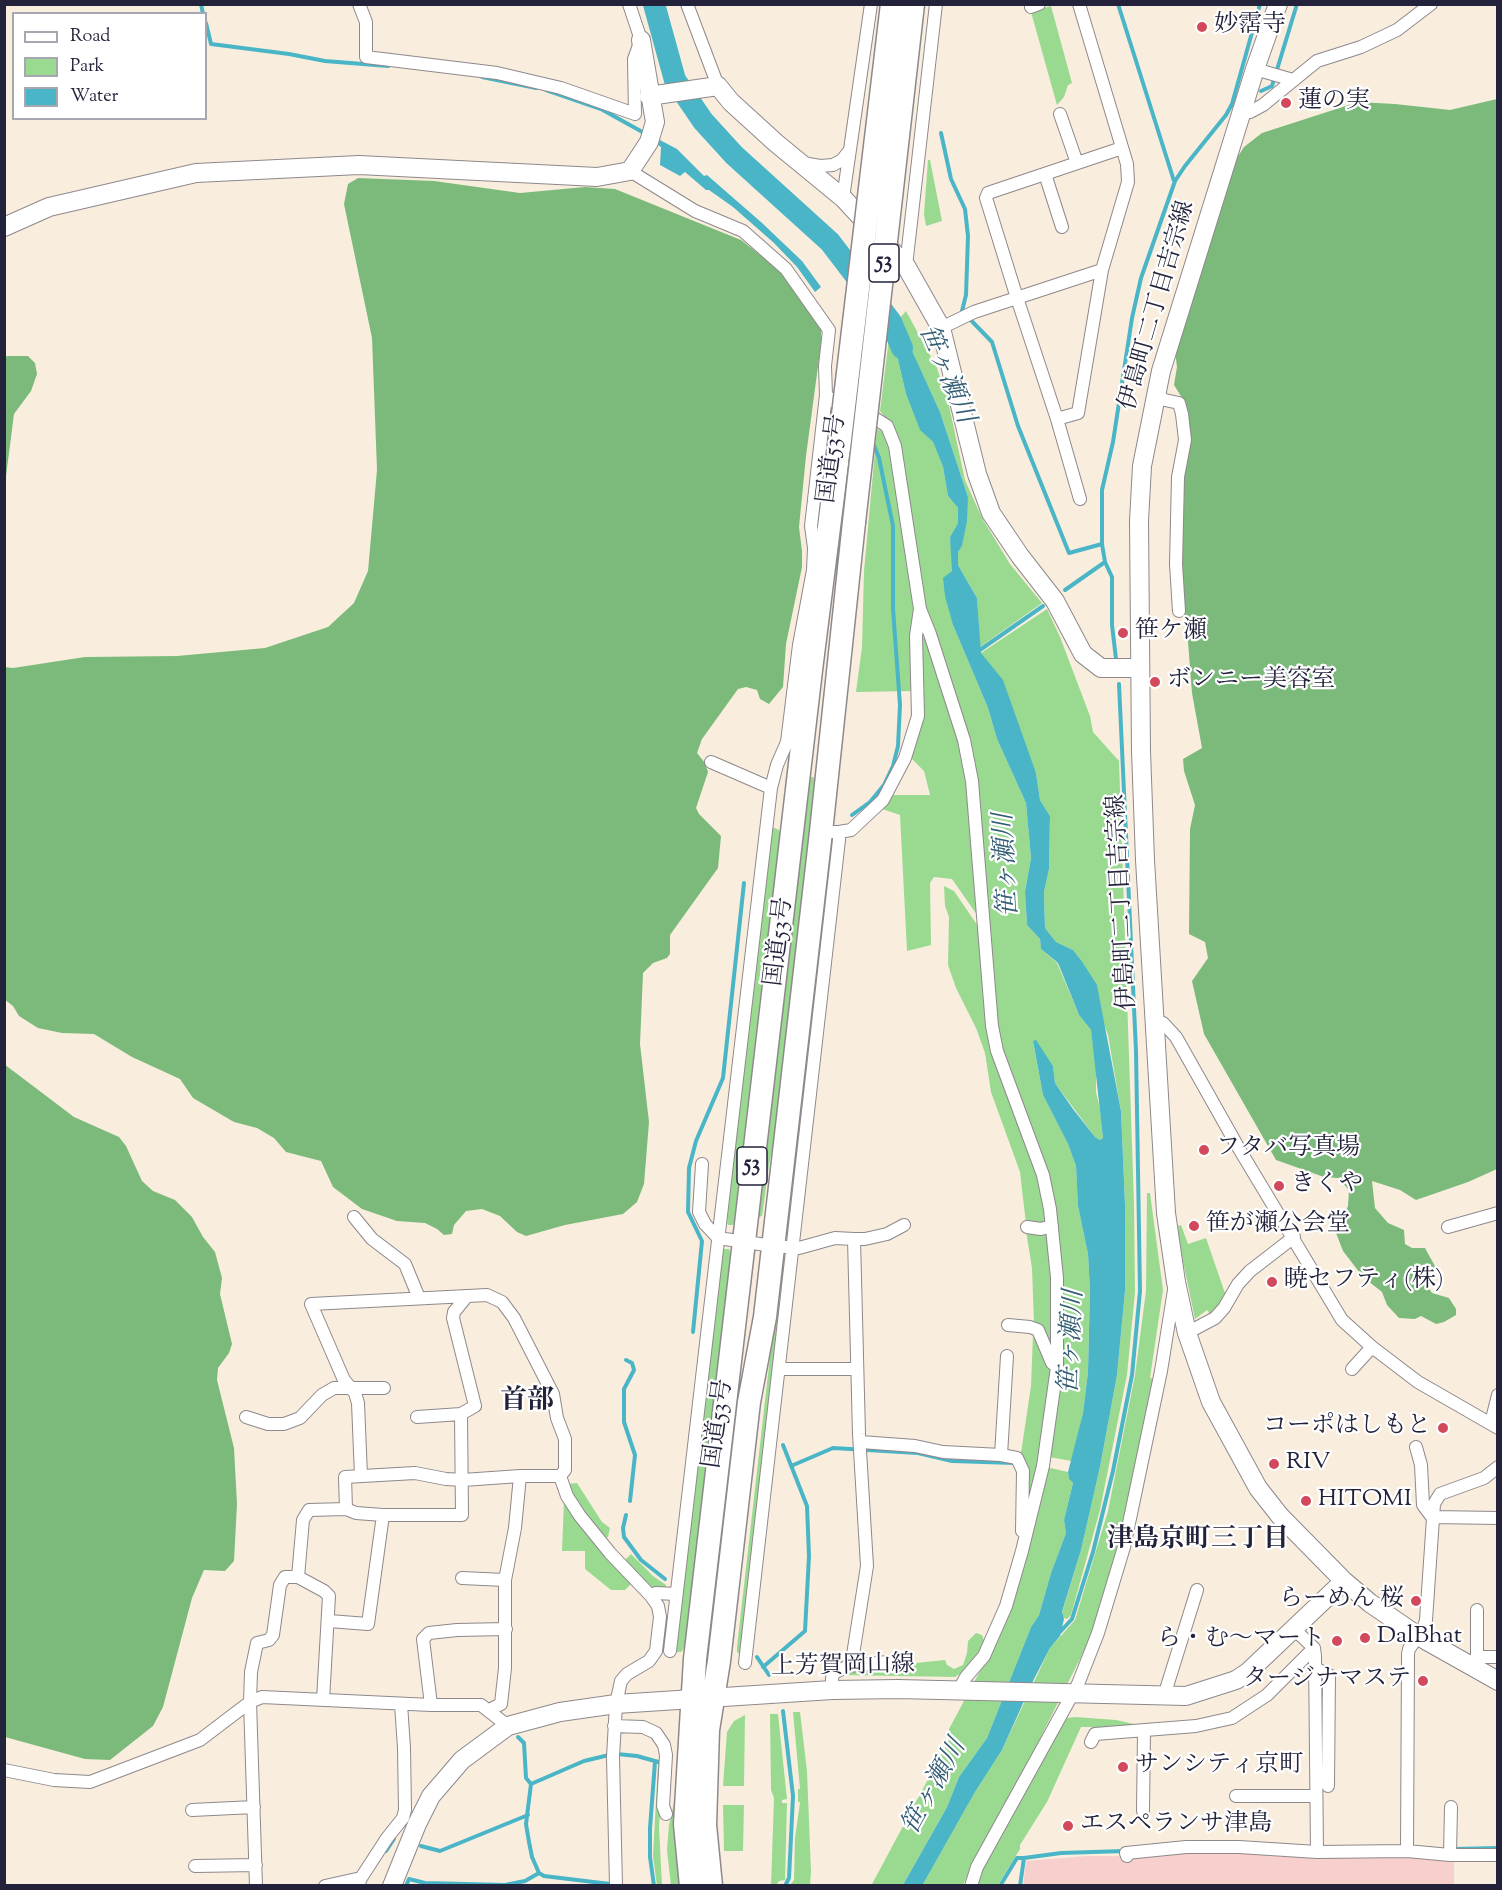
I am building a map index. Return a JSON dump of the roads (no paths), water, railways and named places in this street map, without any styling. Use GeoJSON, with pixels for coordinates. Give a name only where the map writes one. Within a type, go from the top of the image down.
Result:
{"type":"FeatureCollection","features":[{"type":"Feature","properties":{"kind":"highway","name":"国道53号"},"geometry":{"type":"LineString","coordinates":[[691,1886],[685,1824],[702,1697],[781,819],[839,448],[892,4]]}},
{"type":"Feature","properties":{"kind":"highway","name":"国道53号"},"geometry":{"type":"LineString","coordinates":[[711,1886],[705,1825],[708,1730],[702,1697],[719,1661],[749,1402],[765,1317],[783,1247],[830,832],[854,522],[913,4]]}},
{"type":"Feature","properties":{"kind":"street"},"geometry":{"type":"LineString","coordinates":[[359,4],[366,22],[366,57],[497,73],[561,88],[635,114],[634,59],[641,40]]}},
{"type":"Feature","properties":{"kind":"street"},"geometry":{"type":"LineString","coordinates":[[629,4],[641,40],[654,96],[655,122],[652,136],[630,171]]}},
{"type":"Feature","properties":{"kind":"street"},"geometry":{"type":"LineString","coordinates":[[687,4],[714,86],[776,143],[843,198],[869,223],[906,266],[941,328],[976,474],[991,513],[1055,601],[1083,654],[1101,668],[1139,668]]}},
{"type":"Feature","properties":{"kind":"street"},"geometry":{"type":"LineString","coordinates":[[843,198],[871,4]]}},
{"type":"Feature","properties":{"kind":"street"},"geometry":{"type":"LineString","coordinates":[[906,266],[936,4]]}},
{"type":"Feature","properties":{"kind":"street"},"geometry":{"type":"LineString","coordinates":[[1058,419],[1078,413],[1102,270],[1128,182],[1127,164],[1079,4]]}},
{"type":"Feature","properties":{"kind":"street","name":"伊島町二丁目吉宗線"},"geometry":{"type":"LineString","coordinates":[[1278,4],[1262,71],[1242,112],[1161,371],[1142,466],[1139,521],[1139,668],[1145,860],[1166,1213],[1176,1282],[1187,1333],[1211,1402],[1258,1488],[1280,1516],[1344,1581],[1378,1609],[1418,1636],[1474,1662],[1497,1681]]}},
{"type":"Feature","properties":{"kind":"street"},"geometry":{"type":"LineString","coordinates":[[1242,112],[1250,112],[1263,105],[1287,79],[1317,62],[1361,47],[1397,30],[1431,4]]}},
{"type":"Feature","properties":{"kind":"street"},"geometry":{"type":"LineString","coordinates":[[866,46],[930,54]]}},
{"type":"Feature","properties":{"kind":"street"},"geometry":{"type":"LineString","coordinates":[[1262,71],[1287,79]]}},
{"type":"Feature","properties":{"kind":"street"},"geometry":{"type":"LineString","coordinates":[[654,96],[714,86]]}},
{"type":"Feature","properties":{"kind":"street"},"geometry":{"type":"LineString","coordinates":[[1060,114],[1077,163]]}},
{"type":"Feature","properties":{"kind":"street"},"geometry":{"type":"LineString","coordinates":[[1080,499],[1058,419],[986,198],[988,193],[1122,148]]}},
{"type":"Feature","properties":{"kind":"street"},"geometry":{"type":"LineString","coordinates":[[802,163],[820,166],[834,165],[842,160],[850,150]]}},
{"type":"Feature","properties":{"kind":"street"},"geometry":{"type":"LineString","coordinates":[[8,223],[49,207],[196,173],[359,165],[597,177],[630,171],[694,211],[742,231],[786,269],[829,330],[825,366],[826,395],[811,526],[814,548],[813,570],[799,645],[787,742],[777,765],[771,788],[781,819],[718,1238],[670,1651]]}},
{"type":"Feature","properties":{"kind":"street"},"geometry":{"type":"LineString","coordinates":[[1045,174],[1062,227]]}},
{"type":"Feature","properties":{"kind":"street"},"geometry":{"type":"LineString","coordinates":[[941,328],[974,312],[1102,270]]}},
{"type":"Feature","properties":{"kind":"street"},"geometry":{"type":"LineString","coordinates":[[826,395],[834,402],[873,417],[887,426],[897,456],[920,609],[964,740],[972,781],[992,1026],[997,1051],[1043,1174],[1052,1226],[1057,1278],[1057,1367],[1043,1466],[1006,1606],[984,1656],[966,1677],[962,1691]]}},
{"type":"Feature","properties":{"kind":"street"},"geometry":{"type":"LineString","coordinates":[[1156,395],[1179,404],[1185,440],[1178,477],[1176,564],[1179,611]]}},
{"type":"Feature","properties":{"kind":"street"},"geometry":{"type":"LineString","coordinates":[[830,832],[851,830],[883,800],[905,758],[918,716],[916,636],[920,609]]}},
{"type":"Feature","properties":{"kind":"street"},"geometry":{"type":"LineString","coordinates":[[711,762],[771,788]]}},
{"type":"Feature","properties":{"kind":"street"},"geometry":{"type":"LineString","coordinates":[[1155,1023],[1163,1023],[1176,1036],[1238,1148],[1294,1237],[1342,1320],[1372,1347],[1418,1382],[1494,1426],[1497,1395]]}},
{"type":"Feature","properties":{"kind":"street"},"geometry":{"type":"LineString","coordinates":[[702,1164],[699,1212],[705,1224],[718,1238],[799,1248],[835,1238],[865,1239],[887,1234],[904,1225]]}},
{"type":"Feature","properties":{"kind":"street"},"geometry":{"type":"LineString","coordinates":[[1448,1227],[1497,1214]]}},
{"type":"Feature","properties":{"kind":"street"},"geometry":{"type":"LineString","coordinates":[[354,1217],[372,1239],[405,1264],[419,1298]]}},
{"type":"Feature","properties":{"kind":"street"},"geometry":{"type":"LineString","coordinates":[[1027,1227],[1041,1229],[1052,1226]]}},
{"type":"Feature","properties":{"kind":"street"},"geometry":{"type":"LineString","coordinates":[[1187,1333],[1215,1318],[1224,1308],[1238,1284],[1294,1237]]}},
{"type":"Feature","properties":{"kind":"street"},"geometry":{"type":"LineString","coordinates":[[848,1666],[852,1661],[867,1566],[856,1369],[854,1239]]}},
{"type":"Feature","properties":{"kind":"street"},"geometry":{"type":"LineString","coordinates":[[745,1663],[779,1369],[783,1247]]}},
{"type":"Feature","properties":{"kind":"street"},"geometry":{"type":"LineString","coordinates":[[971,1886],[977,1867],[1068,1695],[1098,1632],[1124,1547],[1161,1371],[1176,1282]]}},
{"type":"Feature","properties":{"kind":"street"},"geometry":{"type":"LineString","coordinates":[[361,1476],[358,1403],[355,1393],[344,1380],[311,1304],[487,1295],[502,1302],[514,1318],[553,1394],[557,1418],[565,1439],[565,1470],[560,1476]]}},
{"type":"Feature","properties":{"kind":"street"},"geometry":{"type":"LineString","coordinates":[[417,1417],[461,1414],[475,1406],[453,1318],[454,1312],[466,1296]]}},
{"type":"Feature","properties":{"kind":"street"},"geometry":{"type":"LineString","coordinates":[[1008,1325],[1038,1330],[1057,1367]]}},
{"type":"Feature","properties":{"kind":"street"},"geometry":{"type":"LineString","coordinates":[[1352,1369],[1372,1347]]}},
{"type":"Feature","properties":{"kind":"street"},"geometry":{"type":"LineString","coordinates":[[1001,1455],[1007,1356]]}},
{"type":"Feature","properties":{"kind":"street"},"geometry":{"type":"LineString","coordinates":[[779,1369],[856,1369]]}},
{"type":"Feature","properties":{"kind":"street"},"geometry":{"type":"LineString","coordinates":[[246,1417],[268,1425],[284,1424],[300,1418],[322,1395],[334,1388],[384,1388]]}},
{"type":"Feature","properties":{"kind":"street"},"geometry":{"type":"LineString","coordinates":[[298,1578],[303,1520],[309,1510],[346,1509],[356,1513],[383,1515],[462,1515],[461,1414]]}},
{"type":"Feature","properties":{"kind":"street"},"geometry":{"type":"LineString","coordinates":[[861,1446],[915,1446],[943,1452],[1017,1458],[1023,1471],[1022,1551]]}},
{"type":"Feature","properties":{"kind":"street"},"geometry":{"type":"LineString","coordinates":[[1416,1447],[1421,1465],[1423,1505],[1432,1517]]}},
{"type":"Feature","properties":{"kind":"street"},"geometry":{"type":"LineString","coordinates":[[1407,1851],[1408,1648],[1418,1636],[1426,1620],[1434,1504],[1440,1494],[1484,1478],[1497,1467]]}},
{"type":"Feature","properties":{"kind":"street"},"geometry":{"type":"LineString","coordinates":[[346,1509],[345,1477],[415,1473],[446,1479],[560,1476]]}},
{"type":"Feature","properties":{"kind":"street"},"geometry":{"type":"LineString","coordinates":[[489,1710],[501,1704],[505,1668],[505,1580],[515,1528],[520,1476]]}},
{"type":"Feature","properties":{"kind":"street"},"geometry":{"type":"LineString","coordinates":[[560,1476],[567,1496],[580,1516],[651,1596],[658,1606],[660,1617],[656,1651],[649,1661],[627,1674],[621,1681],[616,1704],[614,1726],[616,1886]]}},
{"type":"Feature","properties":{"kind":"street"},"geometry":{"type":"LineString","coordinates":[[329,1621],[368,1624],[383,1515]]}},
{"type":"Feature","properties":{"kind":"street"},"geometry":{"type":"LineString","coordinates":[[1432,1517],[1497,1518]]}},
{"type":"Feature","properties":{"kind":"street"},"geometry":{"type":"LineString","coordinates":[[256,1886],[251,1672],[257,1642],[268,1640],[273,1635],[280,1585],[285,1578],[298,1578],[324,1591],[329,1596],[324,1700]]}},
{"type":"Feature","properties":{"kind":"street"},"geometry":{"type":"LineString","coordinates":[[462,1578],[505,1580]]}},
{"type":"Feature","properties":{"kind":"street","name":"上芳賀岡山線"},"geometry":{"type":"LineString","coordinates":[[392,1886],[431,1796],[462,1760],[508,1726],[560,1712],[616,1704],[832,1690],[1186,1696],[1236,1680],[1248,1672],[1295,1630],[1344,1581]]}},
{"type":"Feature","properties":{"kind":"street"},"geometry":{"type":"LineString","coordinates":[[1164,1696],[1197,1590]]}},
{"type":"Feature","properties":{"kind":"street"},"geometry":{"type":"LineString","coordinates":[[651,1596],[656,1593],[676,1594]]}},
{"type":"Feature","properties":{"kind":"street"},"geometry":{"type":"LineString","coordinates":[[1477,1610],[1474,1662],[1497,1657]]}},
{"type":"Feature","properties":{"kind":"street"},"geometry":{"type":"LineString","coordinates":[[431,1705],[423,1639],[429,1632],[506,1629]]}},
{"type":"Feature","properties":{"kind":"street"},"geometry":{"type":"LineString","coordinates":[[1295,1630],[1314,1648],[1317,1852]]}},
{"type":"Feature","properties":{"kind":"street"},"geometry":{"type":"LineString","coordinates":[[1091,1742],[1095,1734],[1196,1726],[1232,1718],[1267,1695],[1314,1648]]}},
{"type":"Feature","properties":{"kind":"street"},"geometry":{"type":"LineString","coordinates":[[832,1690],[834,1673],[848,1666],[907,1660]]}},
{"type":"Feature","properties":{"kind":"street"},"geometry":{"type":"LineString","coordinates":[[1315,1668],[1329,1675],[1328,1786]]}},
{"type":"Feature","properties":{"kind":"street"},"geometry":{"type":"LineString","coordinates":[[4,1770],[54,1780],[90,1782],[200,1740],[250,1702],[262,1697],[401,1704],[481,1705],[508,1726]]}},
{"type":"Feature","properties":{"kind":"street"},"geometry":{"type":"LineString","coordinates":[[325,1886],[360,1882],[403,1818],[405,1810],[401,1704]]}},
{"type":"Feature","properties":{"kind":"street"},"geometry":{"type":"LineString","coordinates":[[614,1726],[643,1727],[656,1733],[664,1745],[666,1755],[663,1806],[666,1814]]}},
{"type":"Feature","properties":{"kind":"street"},"geometry":{"type":"LineString","coordinates":[[1143,1810],[1144,1730]]}},
{"type":"Feature","properties":{"kind":"street"},"geometry":{"type":"LineString","coordinates":[[1236,1796],[1316,1796]]}},
{"type":"Feature","properties":{"kind":"street"},"geometry":{"type":"LineString","coordinates":[[192,1810],[254,1807]]}},
{"type":"Feature","properties":{"kind":"street"},"geometry":{"type":"LineString","coordinates":[[1450,1855],[1451,1807]]}},
{"type":"Feature","properties":{"kind":"street"},"geometry":{"type":"LineString","coordinates":[[1126,1856],[1126,1853],[1186,1847],[1497,1855]]}},
{"type":"Feature","properties":{"kind":"street"},"geometry":{"type":"LineString","coordinates":[[195,1866],[256,1865]]}},
{"type":"Feature","properties":{"kind":"water"},"geometry":{"type":"Polygon","coordinates":[[[660,140],[677,149],[704,176],[707,175],[761,222],[802,261],[821,287],[815,292],[797,267],[774,243],[733,207],[706,190],[685,172],[680,176],[660,165],[661,147],[658,145],[660,140]]]}},
{"type":"Feature","properties":{"kind":"water"},"geometry":{"type":"Polygon","coordinates":[[[892,307],[940,412],[968,497],[967,521],[962,546],[958,552],[958,565],[977,598],[981,653],[1003,680],[1036,773],[1040,800],[1050,816],[1049,869],[1044,892],[1045,928],[1056,942],[1073,950],[1097,985],[1121,1111],[1125,1204],[1125,1291],[1117,1375],[1100,1467],[1081,1550],[1062,1612],[1064,1619],[1060,1636],[1050,1648],[1034,1679],[1002,1750],[975,1792],[922,1886],[903,1885],[947,1807],[959,1777],[987,1738],[1031,1627],[1039,1615],[1066,1533],[1064,1520],[1073,1483],[1069,1479],[1068,1472],[1083,1413],[1088,1372],[1090,1290],[1088,1254],[1078,1206],[1076,1166],[1068,1144],[1043,1095],[1033,1041],[1036,1040],[1053,1066],[1055,1083],[1073,1109],[1095,1137],[1100,1140],[1103,1138],[1091,1030],[1079,1015],[1058,963],[1041,949],[1040,939],[1027,925],[1025,892],[1031,858],[1026,803],[997,739],[988,708],[953,625],[945,596],[943,578],[952,571],[950,537],[958,523],[958,508],[948,496],[943,467],[933,442],[920,430],[906,394],[898,360],[889,338],[892,307]]]}},
{"type":"Feature","properties":{"kind":"waterway"},"geometry":{"type":"LineString","coordinates":[[201,4],[203,12]]}},
{"type":"Feature","properties":{"kind":"waterway","name":"笹ヶ瀬川"},"geometry":{"type":"LineString","coordinates":[[654,4],[675,80],[703,121],[734,155],[830,242],[891,322],[902,348]]}},
{"type":"Feature","properties":{"kind":"waterway"},"geometry":{"type":"LineString","coordinates":[[1118,4],[1174,181]]}},
{"type":"Feature","properties":{"kind":"waterway"},"geometry":{"type":"LineString","coordinates":[[1116,659],[1112,625],[1112,577],[1105,562],[1102,544],[1102,490],[1113,442],[1132,318],[1141,278],[1175,181],[1232,104],[1260,4]]}},
{"type":"Feature","properties":{"kind":"waterway"},"geometry":{"type":"LineString","coordinates":[[1261,91],[1272,86],[1297,4]]}},
{"type":"Feature","properties":{"kind":"waterway"},"geometry":{"type":"LineString","coordinates":[[207,27],[211,44],[325,61],[388,66]]}},
{"type":"Feature","properties":{"kind":"waterway"},"geometry":{"type":"LineString","coordinates":[[482,77],[536,88]]}},
{"type":"Feature","properties":{"kind":"waterway"},"geometry":{"type":"LineString","coordinates":[[546,90],[601,109],[646,134]]}},
{"type":"Feature","properties":{"kind":"waterway"},"geometry":{"type":"LineString","coordinates":[[941,133],[951,179],[965,209],[968,236],[966,295],[962,311],[992,342],[1018,426],[1069,553],[1102,544]]}},
{"type":"Feature","properties":{"kind":"waterway"},"geometry":{"type":"LineString","coordinates":[[852,815],[870,802],[884,785],[893,766],[898,746],[900,705],[893,609],[893,526],[879,458],[873,443]]}},
{"type":"Feature","properties":{"kind":"waterway"},"geometry":{"type":"LineString","coordinates":[[1065,590],[1105,562]]}},
{"type":"Feature","properties":{"kind":"waterway"},"geometry":{"type":"LineString","coordinates":[[977,652],[1043,606]]}},
{"type":"Feature","properties":{"kind":"waterway"},"geometry":{"type":"LineString","coordinates":[[1059,1633],[1072,1619],[1093,1552],[1113,1471],[1132,1375],[1140,1291],[1136,1051],[1119,684]]}},
{"type":"Feature","properties":{"kind":"waterway"},"geometry":{"type":"LineString","coordinates":[[693,1332],[702,1241],[688,1212],[689,1168],[696,1141],[723,1078],[744,883]]}},
{"type":"Feature","properties":{"kind":"waterway"},"geometry":{"type":"LineString","coordinates":[[626,1360],[632,1363],[634,1370],[624,1389],[624,1422],[635,1455],[630,1501]]}},
{"type":"Feature","properties":{"kind":"waterway"},"geometry":{"type":"LineString","coordinates":[[763,1667],[805,1631],[809,1556],[807,1506],[783,1445]]}},
{"type":"Feature","properties":{"kind":"waterway"},"geometry":{"type":"LineString","coordinates":[[791,1466],[833,1448],[918,1453],[952,1461],[1015,1463]]}},
{"type":"Feature","properties":{"kind":"waterway"},"geometry":{"type":"LineString","coordinates":[[626,1515],[623,1528],[624,1537],[641,1560],[665,1579]]}},
{"type":"Feature","properties":{"kind":"waterway"},"geometry":{"type":"LineString","coordinates":[[757,1657],[769,1675]]}},
{"type":"Feature","properties":{"kind":"waterway"},"geometry":{"type":"LineString","coordinates":[[783,1711],[793,1796],[789,1878],[785,1886]]}},
{"type":"Feature","properties":{"kind":"waterway"},"geometry":{"type":"LineString","coordinates":[[518,1737],[524,1743],[526,1778],[531,1784],[526,1824],[532,1857],[539,1873],[544,1876],[610,1884]]}},
{"type":"Feature","properties":{"kind":"waterway"},"geometry":{"type":"LineString","coordinates":[[617,1754],[637,1756],[662,1763]]}},
{"type":"Feature","properties":{"kind":"waterway"},"geometry":{"type":"LineString","coordinates":[[531,1784],[584,1761],[609,1755]]}},
{"type":"Feature","properties":{"kind":"waterway"},"geometry":{"type":"LineString","coordinates":[[654,1886],[650,1857],[650,1828],[655,1762]]}},
{"type":"Feature","properties":{"kind":"waterway"},"geometry":{"type":"LineString","coordinates":[[421,1846],[440,1851],[528,1815]]}},
{"type":"Feature","properties":{"kind":"waterway"},"geometry":{"type":"LineString","coordinates":[[386,1851],[394,1839]]}},
{"type":"Feature","properties":{"kind":"waterway"},"geometry":{"type":"LineString","coordinates":[[1454,1849],[1498,1848]]}},
{"type":"Feature","properties":{"kind":"waterway"},"geometry":{"type":"LineString","coordinates":[[1020,1886],[1024,1858],[1061,1853],[1124,1851]]}},
{"type":"Feature","properties":{"kind":"waterway"},"geometry":{"type":"LineString","coordinates":[[1000,1886],[1017,1858],[1024,1858]]}},
{"type":"Feature","properties":{"kind":"waterway"},"geometry":{"type":"LineString","coordinates":[[406,1886],[409,1879],[425,1883],[505,1885],[525,1881],[539,1873]]}},
{"type":"Feature","properties":{"kind":"place","name":"妙霑寺"},"geometry":{"type":"Point","coordinates":[1202,27]}},
{"type":"Feature","properties":{"kind":"place","name":"蓮の実"},"geometry":{"type":"Point","coordinates":[1286,103]}},
{"type":"Feature","properties":{"kind":"place","name":"笹ケ瀬"},"geometry":{"type":"Point","coordinates":[1123,633]}},
{"type":"Feature","properties":{"kind":"place","name":"ボンニー美容室"},"geometry":{"type":"Point","coordinates":[1155,682]}},
{"type":"Feature","properties":{"kind":"place","name":"フタバ写真場"},"geometry":{"type":"Point","coordinates":[1204,1150]}},
{"type":"Feature","properties":{"kind":"place","name":"きくや"},"geometry":{"type":"Point","coordinates":[1279,1186]}},
{"type":"Feature","properties":{"kind":"place","name":"笹が瀬公会堂"},"geometry":{"type":"Point","coordinates":[1194,1226]}},
{"type":"Feature","properties":{"kind":"place","name":"暁セフティ(株)"},"geometry":{"type":"Point","coordinates":[1272,1282]}},
{"type":"Feature","properties":{"kind":"place","name":"コーポはしもと"},"geometry":{"type":"Point","coordinates":[1443,1428]}},
{"type":"Feature","properties":{"kind":"place","name":"RIV"},"geometry":{"type":"Point","coordinates":[1274,1464]}},
{"type":"Feature","properties":{"kind":"place","name":"HITOMI"},"geometry":{"type":"Point","coordinates":[1306,1501]}},
{"type":"Feature","properties":{"kind":"place","name":"らーめん 桜"},"geometry":{"type":"Point","coordinates":[1416,1601]}},
{"type":"Feature","properties":{"kind":"place","name":"DalBhat"},"geometry":{"type":"Point","coordinates":[1365,1638]}},
{"type":"Feature","properties":{"kind":"place","name":"ら・む〜マート"},"geometry":{"type":"Point","coordinates":[1337,1641]}},
{"type":"Feature","properties":{"kind":"place","name":"タージナマステ"},"geometry":{"type":"Point","coordinates":[1423,1681]}},
{"type":"Feature","properties":{"kind":"place","name":"サンシティ京町"},"geometry":{"type":"Point","coordinates":[1123,1767]}},
{"type":"Feature","properties":{"kind":"place","name":"エスペランサ津島"},"geometry":{"type":"Point","coordinates":[1068,1826]}},
{"type":"Feature","properties":{"kind":"district","name":"首部"},"geometry":{"type":"Point","coordinates":[527,1403]}},
{"type":"Feature","properties":{"kind":"district","name":"津島京町三丁目"},"geometry":{"type":"Point","coordinates":[1198,1542]}}]}
